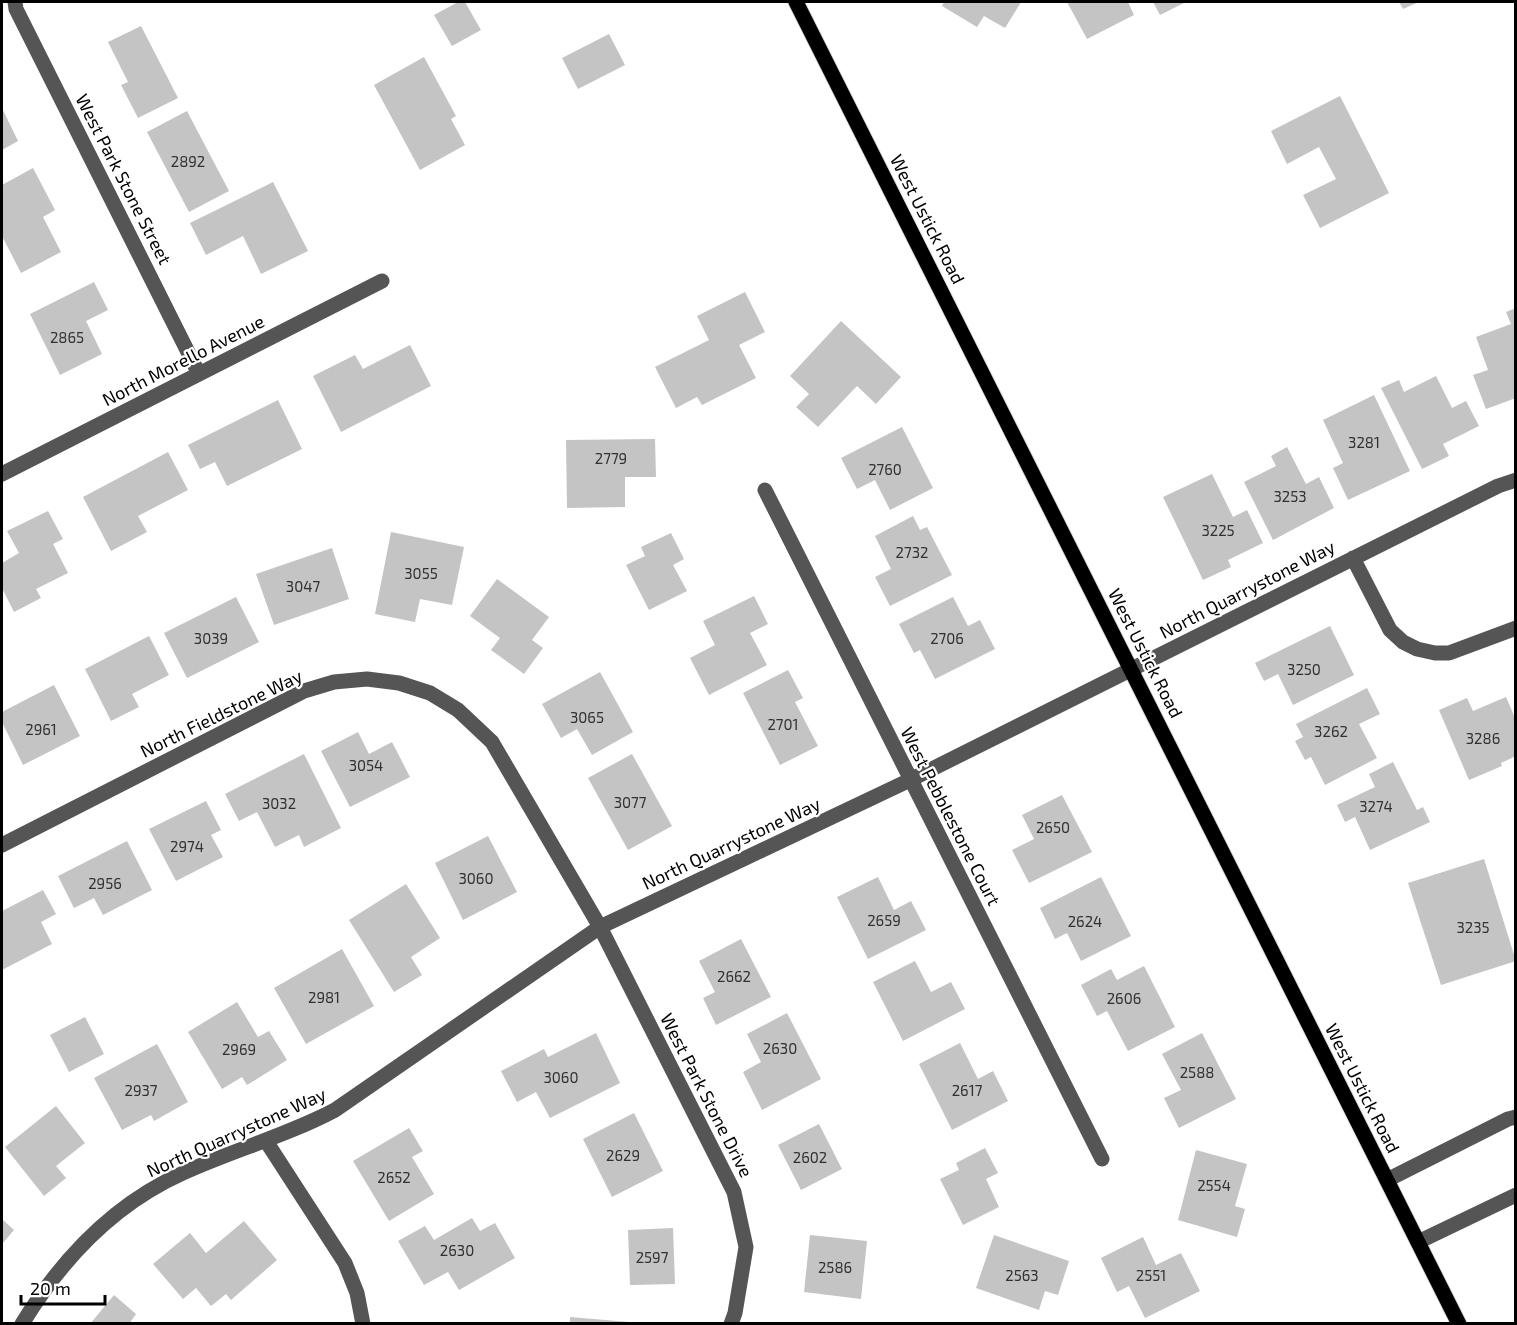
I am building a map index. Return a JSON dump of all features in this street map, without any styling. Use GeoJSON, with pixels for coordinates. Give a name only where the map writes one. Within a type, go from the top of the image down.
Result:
{"type":"FeatureCollection","features":[{"type":"Feature","properties":{"kind":"main road","name":"West Ustick Road"},"geometry":{"type":"LineString","coordinates":[[796,2],[1459,1323]]}},
{"type":"Feature","properties":{"kind":"street","name":"West Park Stone Street"},"geometry":{"type":"LineString","coordinates":[[15,2],[16,9],[199,374]]}},
{"type":"Feature","properties":{"kind":"street","name":"North Morello Avenue"},"geometry":{"type":"LineString","coordinates":[[2,474],[382,281]]}},
{"type":"Feature","properties":{"kind":"street","name":"North Quarrystone Way"},"geometry":{"type":"LineString","coordinates":[[22,1323],[50,1281],[79,1248],[127,1206],[183,1173],[307,1125],[335,1110],[600,927],[910,780],[1498,486],[1515,480]]}},
{"type":"Feature","properties":{"kind":"street","name":"West Pebblestone Court"},"geometry":{"type":"LineString","coordinates":[[765,490],[1102,1159]]}},
{"type":"Feature","properties":{"kind":"street"},"geometry":{"type":"LineString","coordinates":[[1353,558],[1390,630],[1403,642],[1417,649],[1435,654],[1449,653],[1515,628]]}},
{"type":"Feature","properties":{"kind":"street","name":"North Fieldstone Way"},"geometry":{"type":"LineString","coordinates":[[2,845],[304,691],[334,682],[367,679],[399,683],[430,693],[458,710],[492,742],[600,927]]}},
{"type":"Feature","properties":{"kind":"street","name":"West Park Stone Drive"},"geometry":{"type":"LineString","coordinates":[[600,927],[734,1192],[746,1248],[735,1313],[731,1323]]}},
{"type":"Feature","properties":{"kind":"street"},"geometry":{"type":"LineString","coordinates":[[1387,1180],[1515,1117]]}},
{"type":"Feature","properties":{"kind":"street"},"geometry":{"type":"LineString","coordinates":[[266,1141],[345,1263],[357,1293],[363,1323]]}},
{"type":"Feature","properties":{"kind":"street"},"geometry":{"type":"LineString","coordinates":[[1418,1242],[1515,1195]]}},
{"type":"Feature","properties":{"kind":"building"},"geometry":{"type":"Polygon","coordinates":[[[458,2],[465,2],[481,30],[452,46],[434,15],[458,2]]]}},
{"type":"Feature","properties":{"kind":"building"},"geometry":{"type":"Polygon","coordinates":[[[944,2],[1021,2],[1005,28],[984,16],[977,27],[942,6],[944,2]]]}},
{"type":"Feature","properties":{"kind":"building"},"geometry":{"type":"Polygon","coordinates":[[[1067,2],[1128,2],[1134,15],[1087,39],[1067,2]]]}},
{"type":"Feature","properties":{"kind":"building"},"geometry":{"type":"Polygon","coordinates":[[[1153,2],[1186,2],[1160,15],[1153,2]]]}},
{"type":"Feature","properties":{"kind":"building"},"geometry":{"type":"Polygon","coordinates":[[[1399,2],[1419,2],[1403,9],[1399,2]]]}},
{"type":"Feature","properties":{"kind":"building"},"geometry":{"type":"Polygon","coordinates":[[[141,26],[178,98],[138,118],[121,85],[128,82],[108,42],[141,26]]]}},
{"type":"Feature","properties":{"kind":"building"},"geometry":{"type":"Polygon","coordinates":[[[609,34],[625,65],[578,89],[562,58],[609,34]]]}},
{"type":"Feature","properties":{"kind":"building"},"geometry":{"type":"Polygon","coordinates":[[[424,57],[456,116],[451,119],[465,145],[420,170],[374,85],[424,57]]]}},
{"type":"Feature","properties":{"kind":"building"},"geometry":{"type":"Polygon","coordinates":[[[1340,96],[1389,193],[1320,228],[1303,195],[1336,179],[1319,147],[1287,164],[1271,131],[1340,96]]]}},
{"type":"Feature","properties":{"kind":"building"},"geometry":{"type":"Polygon","coordinates":[[[2,108],[18,141],[2,150],[2,108]]]}},
{"type":"Feature","properties":{"kind":"building"},"geometry":{"type":"Polygon","coordinates":[[[187,111],[229,191],[189,212],[147,132],[187,111]]]}},
{"type":"Feature","properties":{"kind":"building"},"geometry":{"type":"Polygon","coordinates":[[[33,168],[55,210],[43,217],[61,252],[21,273],[2,236],[2,185],[33,168]]]}},
{"type":"Feature","properties":{"kind":"building"},"geometry":{"type":"Polygon","coordinates":[[[273,182],[308,251],[261,274],[243,236],[206,255],[190,223],[273,182]]]}},
{"type":"Feature","properties":{"kind":"building"},"geometry":{"type":"Polygon","coordinates":[[[94,282],[108,310],[86,321],[102,354],[60,375],[30,314],[94,282]]]}},
{"type":"Feature","properties":{"kind":"building"},"geometry":{"type":"Polygon","coordinates":[[[745,292],[765,332],[739,345],[756,378],[702,405],[697,397],[676,408],[655,367],[709,340],[697,316],[745,292]]]}},
{"type":"Feature","properties":{"kind":"building"},"geometry":{"type":"Polygon","coordinates":[[[1516,308],[1516,398],[1486,409],[1473,375],[1488,370],[1476,337],[1511,324],[1506,312],[1516,308]]]}},
{"type":"Feature","properties":{"kind":"building"},"geometry":{"type":"Polygon","coordinates":[[[841,321],[901,377],[876,404],[857,386],[818,427],[796,407],[809,394],[790,376],[841,321]]]}},
{"type":"Feature","properties":{"kind":"building"},"geometry":{"type":"Polygon","coordinates":[[[410,345],[431,386],[341,432],[313,376],[355,355],[363,369],[410,345]]]}},
{"type":"Feature","properties":{"kind":"building"},"geometry":{"type":"Polygon","coordinates":[[[1436,376],[1452,408],[1466,401],[1479,426],[1443,444],[1449,456],[1422,469],[1381,388],[1399,380],[1404,392],[1436,376]]]}},
{"type":"Feature","properties":{"kind":"building"},"geometry":{"type":"Polygon","coordinates":[[[1374,395],[1410,471],[1348,500],[1333,468],[1343,463],[1323,420],[1374,395]]]}},
{"type":"Feature","properties":{"kind":"building"},"geometry":{"type":"Polygon","coordinates":[[[278,400],[302,449],[227,486],[215,462],[200,469],[188,445],[278,400]]]}},
{"type":"Feature","properties":{"kind":"building"},"geometry":{"type":"Polygon","coordinates":[[[902,427],[933,488],[890,510],[875,480],[857,489],[841,458],[902,427]]]}},
{"type":"Feature","properties":{"kind":"building"},"geometry":{"type":"Polygon","coordinates":[[[655,439],[656,477],[625,477],[625,507],[567,508],[566,440],[655,439]]]}},
{"type":"Feature","properties":{"kind":"building"},"geometry":{"type":"Polygon","coordinates":[[[1287,447],[1306,484],[1319,477],[1334,508],[1273,540],[1244,482],[1276,466],[1271,456],[1287,447]]]}},
{"type":"Feature","properties":{"kind":"building"},"geometry":{"type":"Polygon","coordinates":[[[168,452],[188,490],[138,516],[147,532],[111,551],[83,497],[168,452]]]}},
{"type":"Feature","properties":{"kind":"building"},"geometry":{"type":"Polygon","coordinates":[[[1212,474],[1233,517],[1247,510],[1263,543],[1228,560],[1231,567],[1203,580],[1163,497],[1212,474]]]}},
{"type":"Feature","properties":{"kind":"building"},"geometry":{"type":"Polygon","coordinates":[[[48,511],[63,539],[53,544],[68,573],[36,589],[41,598],[14,612],[2,588],[2,563],[19,553],[7,531],[48,511]]]}},
{"type":"Feature","properties":{"kind":"building"},"geometry":{"type":"Polygon","coordinates":[[[913,516],[920,530],[927,527],[952,575],[890,606],[875,577],[891,569],[875,536],[913,516]]]}},
{"type":"Feature","properties":{"kind":"building"},"geometry":{"type":"Polygon","coordinates":[[[391,532],[464,547],[452,605],[420,599],[415,622],[375,614],[391,532]]]}},
{"type":"Feature","properties":{"kind":"building"},"geometry":{"type":"Polygon","coordinates":[[[671,533],[684,559],[673,565],[687,591],[649,610],[626,565],[645,556],[641,547],[671,533]]]}},
{"type":"Feature","properties":{"kind":"building"},"geometry":{"type":"Polygon","coordinates":[[[332,548],[349,599],[274,625],[256,574],[332,548]]]}},
{"type":"Feature","properties":{"kind":"building"},"geometry":{"type":"Polygon","coordinates":[[[497,579],[549,617],[532,640],[543,648],[524,674],[491,650],[500,638],[470,616],[497,579]]]}},
{"type":"Feature","properties":{"kind":"building"},"geometry":{"type":"Polygon","coordinates":[[[754,596],[768,624],[750,633],[767,665],[709,695],[690,658],[715,645],[703,621],[754,596]]]}},
{"type":"Feature","properties":{"kind":"building"},"geometry":{"type":"Polygon","coordinates":[[[236,597],[259,642],[187,678],[164,633],[236,597]]]}},
{"type":"Feature","properties":{"kind":"building"},"geometry":{"type":"Polygon","coordinates":[[[953,597],[968,626],[980,620],[995,649],[935,679],[920,650],[914,653],[899,624],[953,597]]]}},
{"type":"Feature","properties":{"kind":"building"},"geometry":{"type":"Polygon","coordinates":[[[1330,626],[1354,675],[1293,705],[1278,674],[1264,681],[1255,663],[1330,626]]]}},
{"type":"Feature","properties":{"kind":"building"},"geometry":{"type":"Polygon","coordinates":[[[149,636],[169,675],[132,694],[139,707],[111,721],[85,669],[149,636]]]}},
{"type":"Feature","properties":{"kind":"building"},"geometry":{"type":"Polygon","coordinates":[[[788,670],[803,698],[795,702],[818,746],[780,765],[743,693],[788,670]]]}},
{"type":"Feature","properties":{"kind":"building"},"geometry":{"type":"Polygon","coordinates":[[[600,672],[633,732],[592,755],[577,729],[561,738],[542,704],[600,672]]]}},
{"type":"Feature","properties":{"kind":"building"},"geometry":{"type":"Polygon","coordinates":[[[54,685],[80,736],[23,765],[2,722],[2,712],[54,685]]]}},
{"type":"Feature","properties":{"kind":"building"},"geometry":{"type":"Polygon","coordinates":[[[1367,688],[1380,714],[1359,724],[1377,758],[1325,785],[1311,757],[1305,760],[1295,741],[1303,737],[1296,724],[1367,688]]]}},
{"type":"Feature","properties":{"kind":"building"},"geometry":{"type":"Polygon","coordinates":[[[1506,697],[1516,720],[1516,756],[1501,763],[1502,766],[1469,780],[1439,710],[1467,698],[1473,711],[1506,697]]]}},
{"type":"Feature","properties":{"kind":"building"},"geometry":{"type":"Polygon","coordinates":[[[358,732],[369,754],[392,742],[410,777],[350,807],[321,751],[358,732]]]}},
{"type":"Feature","properties":{"kind":"building"},"geometry":{"type":"Polygon","coordinates":[[[304,754],[341,828],[304,847],[299,835],[275,847],[257,812],[239,821],[225,794],[304,754]]]}},
{"type":"Feature","properties":{"kind":"building"},"geometry":{"type":"Polygon","coordinates":[[[632,754],[672,826],[628,850],[588,778],[632,754]]]}},
{"type":"Feature","properties":{"kind":"building"},"geometry":{"type":"Polygon","coordinates":[[[1393,762],[1417,810],[1423,807],[1430,822],[1370,850],[1355,817],[1345,822],[1337,805],[1375,787],[1369,774],[1393,762]]]}},
{"type":"Feature","properties":{"kind":"building"},"geometry":{"type":"Polygon","coordinates":[[[1062,795],[1092,852],[1029,883],[1012,850],[1034,839],[1022,815],[1062,795]]]}},
{"type":"Feature","properties":{"kind":"building"},"geometry":{"type":"Polygon","coordinates":[[[206,801],[221,830],[211,835],[223,857],[176,881],[149,829],[206,801]]]}},
{"type":"Feature","properties":{"kind":"building"},"geometry":{"type":"Polygon","coordinates":[[[488,836],[517,892],[463,920],[435,863],[488,836]]]}},
{"type":"Feature","properties":{"kind":"building"},"geometry":{"type":"Polygon","coordinates":[[[127,841],[152,890],[103,915],[94,898],[74,908],[58,876],[127,841]]]}},
{"type":"Feature","properties":{"kind":"building"},"geometry":{"type":"Polygon","coordinates":[[[1484,859],[1516,961],[1441,985],[1408,883],[1484,859]]]}},
{"type":"Feature","properties":{"kind":"building"},"geometry":{"type":"Polygon","coordinates":[[[878,877],[894,910],[911,901],[926,930],[868,959],[837,897],[878,877]]]}},
{"type":"Feature","properties":{"kind":"building"},"geometry":{"type":"Polygon","coordinates":[[[1101,877],[1131,936],[1081,961],[1067,933],[1055,939],[1040,908],[1101,877]]]}},
{"type":"Feature","properties":{"kind":"building"},"geometry":{"type":"Polygon","coordinates":[[[406,884],[440,938],[411,957],[422,975],[394,992],[349,920],[406,884]]]}},
{"type":"Feature","properties":{"kind":"building"},"geometry":{"type":"Polygon","coordinates":[[[43,890],[56,914],[41,922],[52,944],[2,970],[2,911],[43,890]]]}},
{"type":"Feature","properties":{"kind":"building"},"geometry":{"type":"Polygon","coordinates":[[[741,939],[771,997],[716,1025],[703,998],[715,992],[699,961],[741,939]]]}},
{"type":"Feature","properties":{"kind":"building"},"geometry":{"type":"Polygon","coordinates":[[[342,949],[374,1006],[306,1044],[274,988],[342,949]]]}},
{"type":"Feature","properties":{"kind":"building"},"geometry":{"type":"Polygon","coordinates":[[[915,961],[931,992],[951,982],[965,1009],[903,1041],[873,982],[915,961]]]}},
{"type":"Feature","properties":{"kind":"building"},"geometry":{"type":"Polygon","coordinates":[[[1144,966],[1175,1027],[1128,1051],[1107,1011],[1097,1016],[1081,985],[1111,969],[1117,980],[1144,966]]]}},
{"type":"Feature","properties":{"kind":"building"},"geometry":{"type":"Polygon","coordinates":[[[237,1002],[258,1037],[269,1031],[287,1060],[247,1085],[242,1077],[222,1089],[188,1032],[237,1002]]]}},
{"type":"Feature","properties":{"kind":"building"},"geometry":{"type":"Polygon","coordinates":[[[787,1013],[821,1079],[762,1110],[743,1072],[761,1062],[747,1034],[787,1013]]]}},
{"type":"Feature","properties":{"kind":"building"},"geometry":{"type":"Polygon","coordinates":[[[85,1017],[104,1054],[69,1072],[50,1035],[85,1017]]]}},
{"type":"Feature","properties":{"kind":"building"},"geometry":{"type":"Polygon","coordinates":[[[596,1033],[620,1083],[550,1118],[536,1092],[517,1102],[501,1071],[544,1049],[548,1057],[596,1033]]]}},
{"type":"Feature","properties":{"kind":"building"},"geometry":{"type":"Polygon","coordinates":[[[1202,1033],[1236,1099],[1179,1128],[1164,1098],[1181,1090],[1162,1054],[1202,1033]]]}},
{"type":"Feature","properties":{"kind":"building"},"geometry":{"type":"Polygon","coordinates":[[[960,1043],[978,1079],[993,1071],[1008,1101],[952,1130],[919,1064],[960,1043]]]}},
{"type":"Feature","properties":{"kind":"building"},"geometry":{"type":"Polygon","coordinates":[[[157,1044],[188,1102],[154,1121],[151,1115],[122,1130],[94,1078],[157,1044]]]}},
{"type":"Feature","properties":{"kind":"building"},"geometry":{"type":"Polygon","coordinates":[[[56,1106],[85,1143],[56,1166],[66,1178],[44,1196],[5,1147],[56,1106]]]}},
{"type":"Feature","properties":{"kind":"building"},"geometry":{"type":"Polygon","coordinates":[[[634,1113],[663,1171],[612,1197],[583,1139],[634,1113]]]}},
{"type":"Feature","properties":{"kind":"building"},"geometry":{"type":"Polygon","coordinates":[[[819,1124],[842,1169],[801,1190],[778,1145],[819,1124]]]}},
{"type":"Feature","properties":{"kind":"building"},"geometry":{"type":"Polygon","coordinates":[[[409,1128],[423,1151],[412,1157],[434,1194],[389,1221],[353,1161],[409,1128]]]}},
{"type":"Feature","properties":{"kind":"building"},"geometry":{"type":"Polygon","coordinates":[[[985,1148],[998,1173],[986,1179],[999,1207],[963,1225],[940,1179],[959,1170],[956,1163],[985,1148]]]}},
{"type":"Feature","properties":{"kind":"building"},"geometry":{"type":"Polygon","coordinates":[[[1196,1150],[1247,1164],[1235,1206],[1245,1209],[1237,1237],[1178,1220],[1196,1150]]]}},
{"type":"Feature","properties":{"kind":"building"},"geometry":{"type":"Polygon","coordinates":[[[472,1218],[480,1231],[495,1223],[515,1258],[459,1290],[448,1272],[424,1285],[398,1241],[425,1226],[434,1240],[472,1218]]]}},
{"type":"Feature","properties":{"kind":"building"},"geometry":{"type":"Polygon","coordinates":[[[2,1219],[14,1230],[2,1244],[2,1219]]]}},
{"type":"Feature","properties":{"kind":"building"},"geometry":{"type":"Polygon","coordinates":[[[244,1221],[277,1260],[231,1300],[226,1294],[211,1306],[196,1288],[183,1299],[153,1264],[190,1233],[206,1253],[244,1221]]]}},
{"type":"Feature","properties":{"kind":"building"},"geometry":{"type":"Polygon","coordinates":[[[673,1228],[675,1284],[630,1285],[628,1230],[673,1228]]]}},
{"type":"Feature","properties":{"kind":"building"},"geometry":{"type":"Polygon","coordinates":[[[810,1235],[867,1241],[861,1299],[804,1292],[810,1235]]]}},
{"type":"Feature","properties":{"kind":"building"},"geometry":{"type":"Polygon","coordinates":[[[994,1235],[1069,1261],[1058,1295],[1045,1291],[1039,1310],[976,1288],[994,1235]]]}},
{"type":"Feature","properties":{"kind":"building"},"geometry":{"type":"Polygon","coordinates":[[[1143,1237],[1156,1265],[1181,1253],[1200,1291],[1145,1318],[1129,1286],[1117,1292],[1101,1258],[1143,1237]]]}},
{"type":"Feature","properties":{"kind":"building"},"geometry":{"type":"Polygon","coordinates":[[[114,1295],[136,1314],[129,1324],[90,1324],[114,1295]]]}},
{"type":"Feature","properties":{"kind":"building"},"geometry":{"type":"Polygon","coordinates":[[[570,1317],[629,1322],[629,1324],[570,1324],[570,1317]]]}}]}
